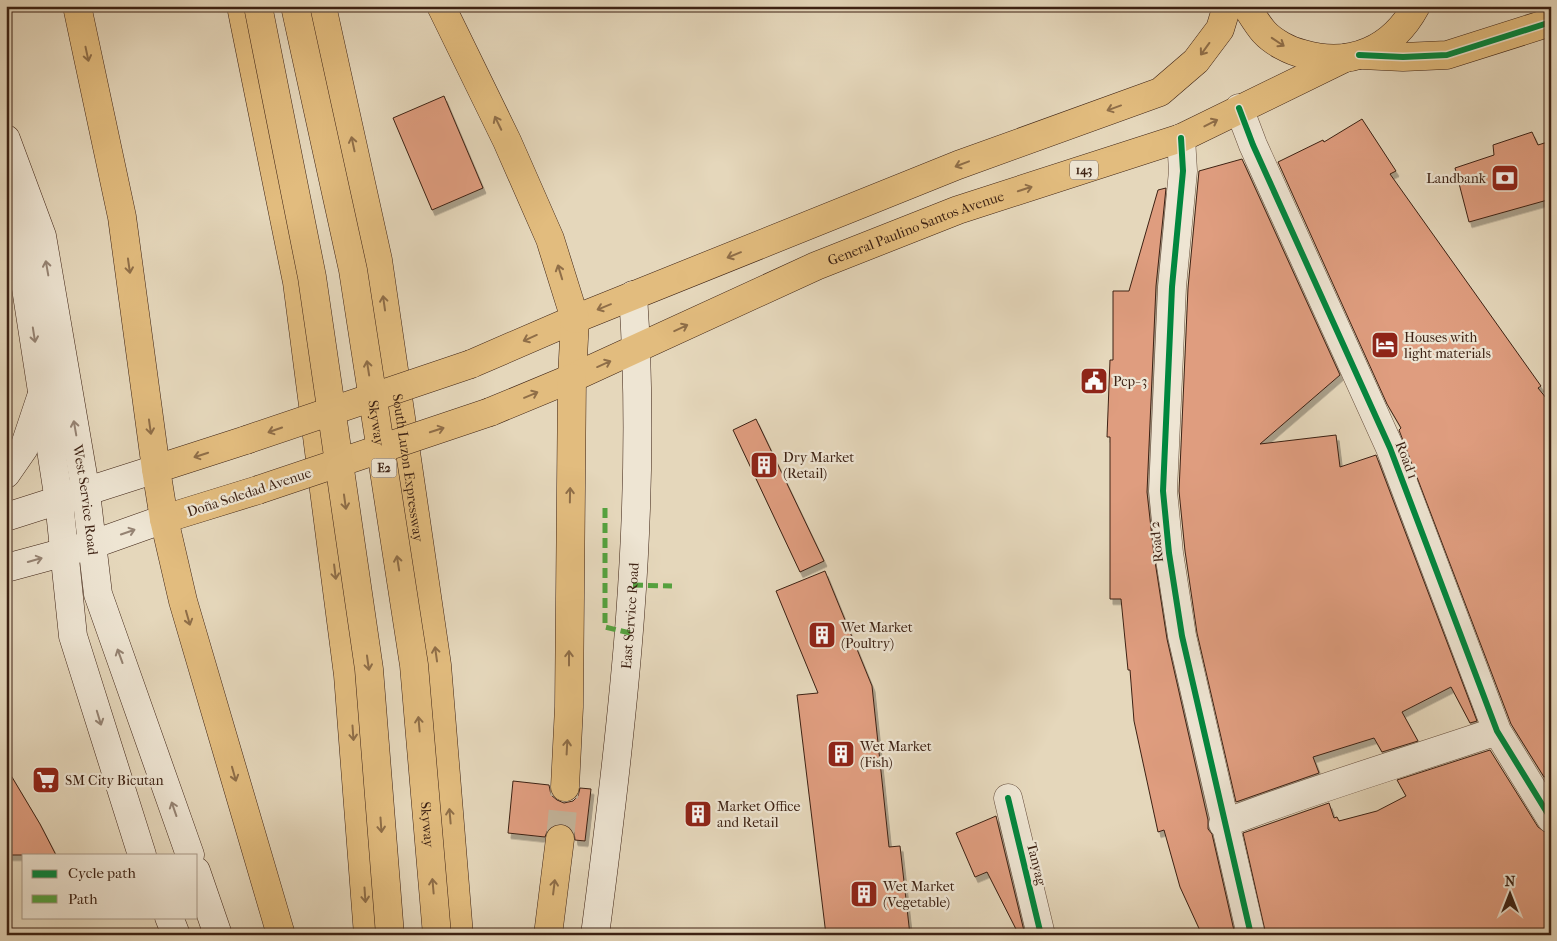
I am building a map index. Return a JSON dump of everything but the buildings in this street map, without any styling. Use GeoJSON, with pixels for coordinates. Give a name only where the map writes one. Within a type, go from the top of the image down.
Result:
{"type":"FeatureCollection","features":[{"type":"Feature","properties":{"kind":"main road"},"geometry":{"type":"LineString","coordinates":[[77,6],[122,217],[164,519],[183,601],[281,935]]}},
{"type":"Feature","properties":{"kind":"main road"},"geometry":{"type":"LineString","coordinates":[[241,6],[297,282],[348,675],[368,935]]}},
{"type":"Feature","properties":{"kind":"main road"},"geometry":{"type":"LineString","coordinates":[[258,6],[312,277],[368,659],[390,935]]}},
{"type":"Feature","properties":{"kind":"main road","name":"Skyway"},"geometry":{"type":"LineString","coordinates":[[295,6],[353,270],[414,665],[437,935]]}},
{"type":"Feature","properties":{"kind":"main road","name":"South Luzon Expressway"},"geometry":{"type":"LineString","coordinates":[[322,6],[380,270],[437,665],[459,935]]}},
{"type":"Feature","properties":{"kind":"main road"},"geometry":{"type":"LineString","coordinates":[[441,6],[507,141],[550,239],[575,319],[572,378],[569,706],[565,787]]}},
{"type":"Feature","properties":{"kind":"main road"},"geometry":{"type":"LineString","coordinates":[[6,518],[471,364],[633,295],[958,166],[1160,92],[1196,61],[1220,29],[1227,6]]}},
{"type":"Feature","properties":{"kind":"main road","name":"143"},"geometry":{"type":"LineString","coordinates":[[1246,6],[1265,33],[1291,51],[1322,60],[1352,57],[1383,45],[1407,24],[1416,6]]}},
{"type":"Feature","properties":{"kind":"main road","name":"General Paulino Santos Avenue"},"geometry":{"type":"LineString","coordinates":[[490,412],[637,349],[796,274],[958,210],[1181,138],[1239,108],[1352,57],[1403,58],[1447,55],[1551,22]]}},
{"type":"Feature","properties":{"kind":"main road","name":"Road 1"},"geometry":{"type":"LineString","coordinates":[[1239,108],[1253,145],[1390,448],[1497,731],[1551,819]]}},
{"type":"Feature","properties":{"kind":"main road","name":"Road 2"},"geometry":{"type":"LineString","coordinates":[[1181,138],[1183,171],[1172,287],[1163,491],[1169,552],[1182,636],[1223,824],[1251,935]]}},
{"type":"Feature","properties":{"kind":"main road","name":"West Service Road"},"geometry":{"type":"LineString","coordinates":[[6,139],[42,236],[86,493],[98,594],[190,854]]}},
{"type":"Feature","properties":{"kind":"main road","name":"West Service Road"},"geometry":{"type":"LineString","coordinates":[[6,166],[59,501],[73,636],[142,854]]}},
{"type":"Feature","properties":{"kind":"main road","name":"East Service Road"},"geometry":{"type":"LineString","coordinates":[[595,935],[612,805],[633,585],[637,349],[633,295]]}},
{"type":"Feature","properties":{"kind":"main road"},"geometry":{"type":"LineString","coordinates":[[6,474],[24,448],[43,391]]}},
{"type":"Feature","properties":{"kind":"main road","name":"Doña Soledad Avenue"},"geometry":{"type":"LineString","coordinates":[[6,568],[91,544],[490,412]]}},
{"type":"Feature","properties":{"kind":"main road"},"geometry":{"type":"LineString","coordinates":[[1223,824],[1293,797],[1497,731]]}},
{"type":"Feature","properties":{"kind":"main road","name":"Tanyag"},"geometry":{"type":"LineString","coordinates":[[1008,798],[1041,935]]}},
{"type":"Feature","properties":{"kind":"main road"},"geometry":{"type":"LineString","coordinates":[[548,935],[560,839]]}},
{"type":"Feature","properties":{"kind":"main road"},"geometry":{"type":"LineString","coordinates":[[198,877],[218,935]]}},
{"type":"Feature","properties":{"kind":"main road"},"geometry":{"type":"LineString","coordinates":[[169,918],[176,935]]}},
{"type":"Feature","properties":{"kind":"tunnel"},"geometry":{"type":"LineString","coordinates":[[560,839],[565,787]]}},
{"type":"Feature","properties":{"kind":"marked path"},"geometry":{"type":"LineString","coordinates":[[605,508],[605,627],[630,633]]}},
{"type":"Feature","properties":{"kind":"marked path"},"geometry":{"type":"LineString","coordinates":[[633,585],[672,586]]}},
{"type":"Feature","properties":{"kind":"cycle path"},"geometry":{"type":"LineString","coordinates":[[1359,55],[1403,57],[1447,55],[1551,22]]}},
{"type":"Feature","properties":{"kind":"cycle path"},"geometry":{"type":"LineString","coordinates":[[1239,108],[1253,145],[1390,448],[1497,731],[1551,819]]}},
{"type":"Feature","properties":{"kind":"cycle path"},"geometry":{"type":"LineString","coordinates":[[1181,138],[1183,171],[1172,287],[1163,491],[1169,553],[1182,636],[1251,935]]}},
{"type":"Feature","properties":{"kind":"cycle path"},"geometry":{"type":"LineString","coordinates":[[1008,798],[1041,935]]}},
{"type":"Feature","properties":{"kind":"place","name":"Landbank"},"geometry":{"type":"Point","coordinates":[1505,178]}},
{"type":"Feature","properties":{"kind":"place","name":"Houses with light materials"},"geometry":{"type":"Point","coordinates":[1385,345]}},
{"type":"Feature","properties":{"kind":"place","name":"Pcp- 3"},"geometry":{"type":"Point","coordinates":[1094,381]}},
{"type":"Feature","properties":{"kind":"place","name":"Dry Market (Retail)"},"geometry":{"type":"Point","coordinates":[764,465]}},
{"type":"Feature","properties":{"kind":"place","name":"Wet Market (Poultry)"},"geometry":{"type":"Point","coordinates":[822,635]}},
{"type":"Feature","properties":{"kind":"place","name":"Wet Market (Fish)"},"geometry":{"type":"Point","coordinates":[841,754]}},
{"type":"Feature","properties":{"kind":"place","name":"SM City Bicutan"},"geometry":{"type":"Point","coordinates":[46,780]}},
{"type":"Feature","properties":{"kind":"place","name":"Market Office and Retail"},"geometry":{"type":"Point","coordinates":[698,814]}},
{"type":"Feature","properties":{"kind":"place","name":"Wet Market (Vegetable)"},"geometry":{"type":"Point","coordinates":[864,894]}}]}
